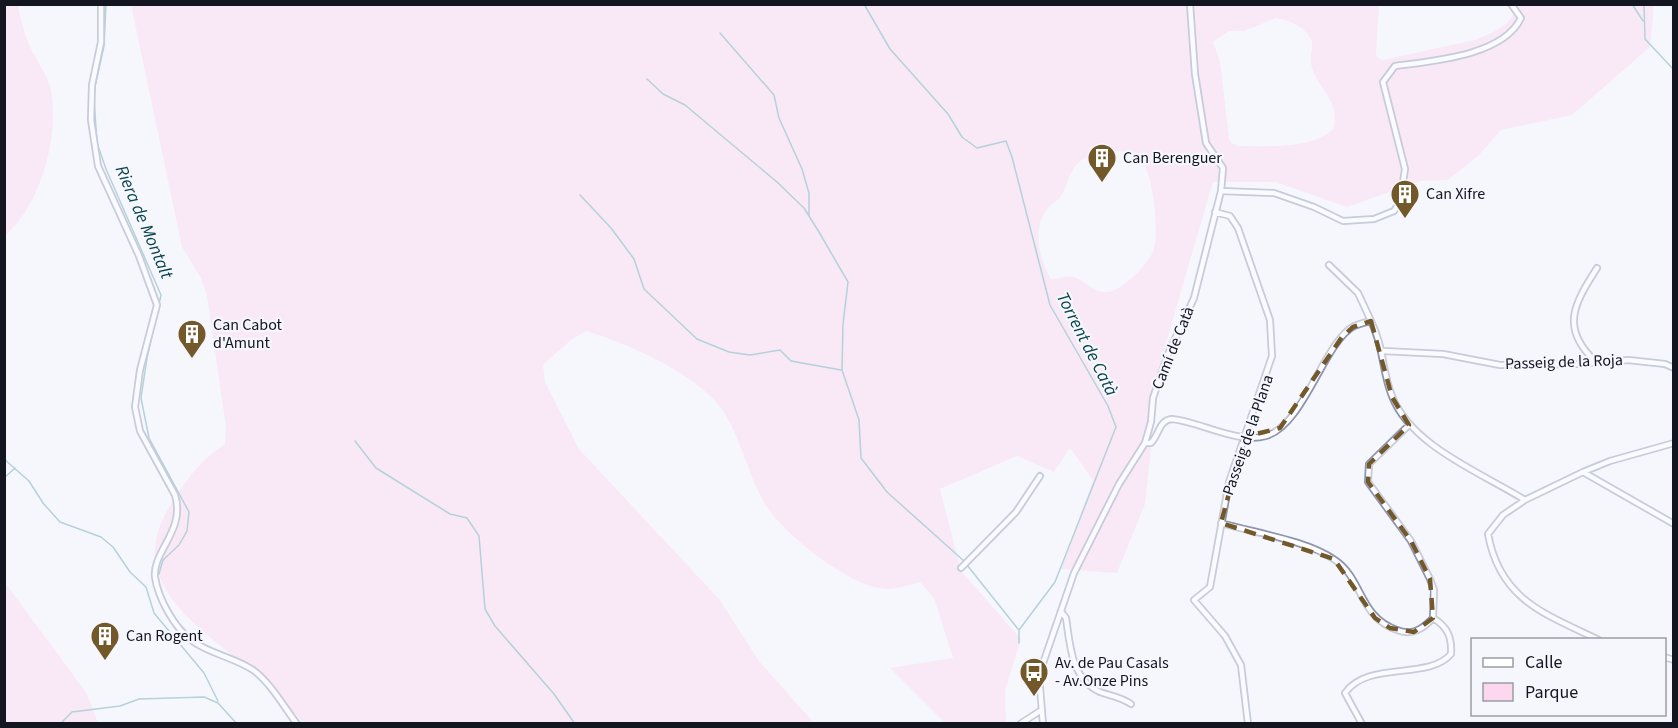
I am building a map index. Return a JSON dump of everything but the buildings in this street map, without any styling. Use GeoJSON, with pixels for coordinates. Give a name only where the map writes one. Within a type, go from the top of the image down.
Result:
{"type":"FeatureCollection","features":[{"type":"Feature","properties":{"kind":"street"},"geometry":{"type":"LineString","coordinates":[[101,4],[101,42],[92,85],[91,120],[98,166],[139,256],[157,305],[140,370],[135,407],[140,431],[179,506],[177,520],[158,563],[155,578],[168,610],[190,640],[255,672],[297,723]]}},
{"type":"Feature","properties":{"kind":"street","name":"Camí de Catà"},"geometry":{"type":"LineString","coordinates":[[1040,711],[1039,675],[1074,573],[1119,484],[1145,443],[1151,422],[1153,398],[1168,354],[1194,298],[1221,192],[1223,168],[1206,143],[1196,74],[1190,4]]}},
{"type":"Feature","properties":{"kind":"street"},"geometry":{"type":"LineString","coordinates":[[1221,192],[1274,193],[1314,207],[1343,221],[1374,219],[1394,211],[1400,202],[1405,169],[1383,82],[1395,66],[1441,59],[1487,47],[1516,27],[1521,18],[1511,4]]}},
{"type":"Feature","properties":{"kind":"street","name":"Passeig de la Plana"},"geometry":{"type":"LineString","coordinates":[[1215,212],[1230,216],[1238,228],[1270,320],[1272,356],[1270,368],[1229,482],[1210,587],[1194,600],[1225,636],[1241,665],[1248,723]]}},
{"type":"Feature","properties":{"kind":"street"},"geometry":{"type":"LineString","coordinates":[[1329,265],[1358,293],[1383,351],[1392,397],[1409,424],[1441,451],[1525,500]]}},
{"type":"Feature","properties":{"kind":"street"},"geometry":{"type":"LineString","coordinates":[[1595,361],[1580,346],[1574,333],[1573,319],[1577,302],[1597,268]]}},
{"type":"Feature","properties":{"kind":"street"},"geometry":{"type":"LineString","coordinates":[[1145,443],[1156,438],[1166,419],[1244,437],[1266,436],[1280,428],[1306,396],[1342,338],[1353,327],[1371,321]]}},
{"type":"Feature","properties":{"kind":"street","name":"Passeig de la Roja"},"geometry":{"type":"LineString","coordinates":[[1383,351],[1443,354],[1500,365],[1580,364],[1628,360],[1665,364],[1674,368]]}},
{"type":"Feature","properties":{"kind":"street"},"geometry":{"type":"LineString","coordinates":[[1221,523],[1296,544],[1334,559],[1344,568],[1362,601],[1375,618],[1389,628],[1402,632],[1414,632],[1426,626],[1433,618],[1434,590],[1430,579],[1410,541],[1368,482],[1369,464],[1409,424]]}},
{"type":"Feature","properties":{"kind":"street"},"geometry":{"type":"LineString","coordinates":[[1597,638],[1540,612],[1514,591],[1492,559],[1488,534],[1503,514],[1525,500],[1610,461],[1674,443]]}},
{"type":"Feature","properties":{"kind":"street"},"geometry":{"type":"LineString","coordinates":[[1583,472],[1674,524]]}},
{"type":"Feature","properties":{"kind":"street"},"geometry":{"type":"LineString","coordinates":[[961,567],[1016,512],[1040,476]]}},
{"type":"Feature","properties":{"kind":"street"},"geometry":{"type":"LineString","coordinates":[[1062,613],[1066,618],[1073,662],[1085,681],[1103,693],[1121,697],[1131,704]]}},
{"type":"Feature","properties":{"kind":"street"},"geometry":{"type":"LineString","coordinates":[[1362,723],[1345,693],[1352,683],[1384,673],[1438,664],[1451,654],[1452,641],[1449,633],[1433,618]]}},
{"type":"Feature","properties":{"kind":"street"},"geometry":{"type":"LineString","coordinates":[[1020,723],[1040,711],[1043,723]]}},
{"type":"Feature","properties":{"kind":"highlighted area"},"geometry":{"type":"Polygon","coordinates":[[[1371,321],[1392,397],[1409,425],[1369,464],[1368,482],[1411,541],[1430,579],[1433,618],[1414,632],[1390,628],[1375,618],[1334,559],[1221,523],[1244,437],[1280,428],[1342,337],[1353,327],[1371,321]]]}},
{"type":"Feature","properties":{"kind":"green space"},"geometry":{"type":"Polygon","coordinates":[[[5,4],[18,5],[33,54],[50,86],[53,125],[45,167],[38,187],[18,223],[5,236],[5,4]]]}},
{"type":"Feature","properties":{"kind":"green space"},"geometry":{"type":"Polygon","coordinates":[[[1379,4],[1376,56],[1382,60],[1486,36],[1502,27],[1510,19],[1513,14],[1508,5],[1654,5],[1650,47],[1572,115],[1501,130],[1478,156],[1448,180],[1421,181],[1347,207],[1276,182],[1213,182],[1161,360],[1145,504],[1117,573],[1061,569],[1093,480],[1070,448],[1054,472],[1017,456],[940,489],[961,571],[1021,639],[1005,691],[1006,724],[945,723],[890,668],[953,658],[934,598],[920,582],[889,589],[869,586],[817,556],[785,528],[764,502],[731,425],[717,403],[705,391],[674,369],[638,351],[586,331],[571,340],[543,365],[545,382],[579,449],[719,599],[759,661],[814,723],[303,723],[266,682],[215,642],[175,603],[161,581],[155,557],[158,531],[173,501],[196,470],[225,444],[226,427],[207,296],[201,278],[182,247],[131,5],[1379,4]],[[1276,18],[1244,31],[1229,31],[1213,42],[1220,61],[1229,138],[1231,143],[1238,146],[1301,143],[1314,140],[1333,129],[1334,110],[1313,72],[1311,39],[1298,26],[1276,18]],[[1121,151],[1105,152],[1079,162],[1070,175],[1061,196],[1042,217],[1039,244],[1043,262],[1051,279],[1072,277],[1096,290],[1112,291],[1135,276],[1152,254],[1155,245],[1156,219],[1148,174],[1139,156],[1121,151]]]}},
{"type":"Feature","properties":{"kind":"green space"},"geometry":{"type":"Polygon","coordinates":[[[4,581],[87,694],[98,723],[5,723],[4,581]]]}},
{"type":"Feature","properties":{"kind":"waterway","name":"Riera de Montalt"},"geometry":{"type":"LineString","coordinates":[[94,91],[104,46],[106,4]]}},
{"type":"Feature","properties":{"kind":"waterway","name":"Torrent de Catà"},"geometry":{"type":"LineString","coordinates":[[864,4],[890,49],[948,114],[962,137],[977,148],[1006,141],[1050,305],[1108,406],[1116,427],[1055,582],[1019,630],[1019,643]]}},
{"type":"Feature","properties":{"kind":"waterway"},"geometry":{"type":"LineString","coordinates":[[1632,4],[1643,21]]}},
{"type":"Feature","properties":{"kind":"waterway"},"geometry":{"type":"LineString","coordinates":[[1644,4],[1645,39],[1674,70]]}},
{"type":"Feature","properties":{"kind":"waterway"},"geometry":{"type":"LineString","coordinates":[[720,33],[774,95],[779,118],[802,169],[809,193],[809,216]]}},
{"type":"Feature","properties":{"kind":"waterway"},"geometry":{"type":"LineString","coordinates":[[647,79],[663,94],[685,105],[777,182],[804,208],[848,282],[843,324],[842,370],[859,420],[861,458],[887,492],[964,561]]}},
{"type":"Feature","properties":{"kind":"waterway","name":"Riera de Montalt"},"geometry":{"type":"LineString","coordinates":[[94,99],[97,143],[161,295],[141,398],[149,438],[189,512],[187,531],[179,545],[163,560],[159,574]]}},
{"type":"Feature","properties":{"kind":"waterway"},"geometry":{"type":"LineString","coordinates":[[580,195],[611,228],[634,259],[644,289],[697,339],[729,352],[750,355],[780,350],[791,361],[841,370]]}},
{"type":"Feature","properties":{"kind":"waterway"},"geometry":{"type":"LineString","coordinates":[[355,441],[376,468],[450,514],[467,518],[479,536],[485,609],[495,626],[554,694],[575,724]]}},
{"type":"Feature","properties":{"kind":"waterway"},"geometry":{"type":"LineString","coordinates":[[4,459],[29,481],[43,503],[60,522],[101,537],[113,547],[130,572],[146,587],[154,613],[204,673],[218,701]]}},
{"type":"Feature","properties":{"kind":"waterway"},"geometry":{"type":"LineString","coordinates":[[4,478],[15,468]]}},
{"type":"Feature","properties":{"kind":"waterway"},"geometry":{"type":"LineString","coordinates":[[967,565],[1018,629]]}},
{"type":"Feature","properties":{"kind":"waterway"},"geometry":{"type":"LineString","coordinates":[[60,724],[72,712],[120,706],[139,699],[204,697],[218,703],[237,724]]}},
{"type":"Feature","properties":{"kind":"place","name":"Can Berenguer"},"geometry":{"type":"Point","coordinates":[1102,184]}},
{"type":"Feature","properties":{"kind":"place","name":"Can Xifre"},"geometry":{"type":"Point","coordinates":[1405,220]}},
{"type":"Feature","properties":{"kind":"place","name":"Can Cabot d'Amunt"},"geometry":{"type":"Point","coordinates":[192,360]}},
{"type":"Feature","properties":{"kind":"place","name":"Can Rogent"},"geometry":{"type":"Point","coordinates":[105,662]}},
{"type":"Feature","properties":{"kind":"place","name":"Av. de Pau Casals - Av.Onze Pins"},"geometry":{"type":"Point","coordinates":[1034,698]}}]}
